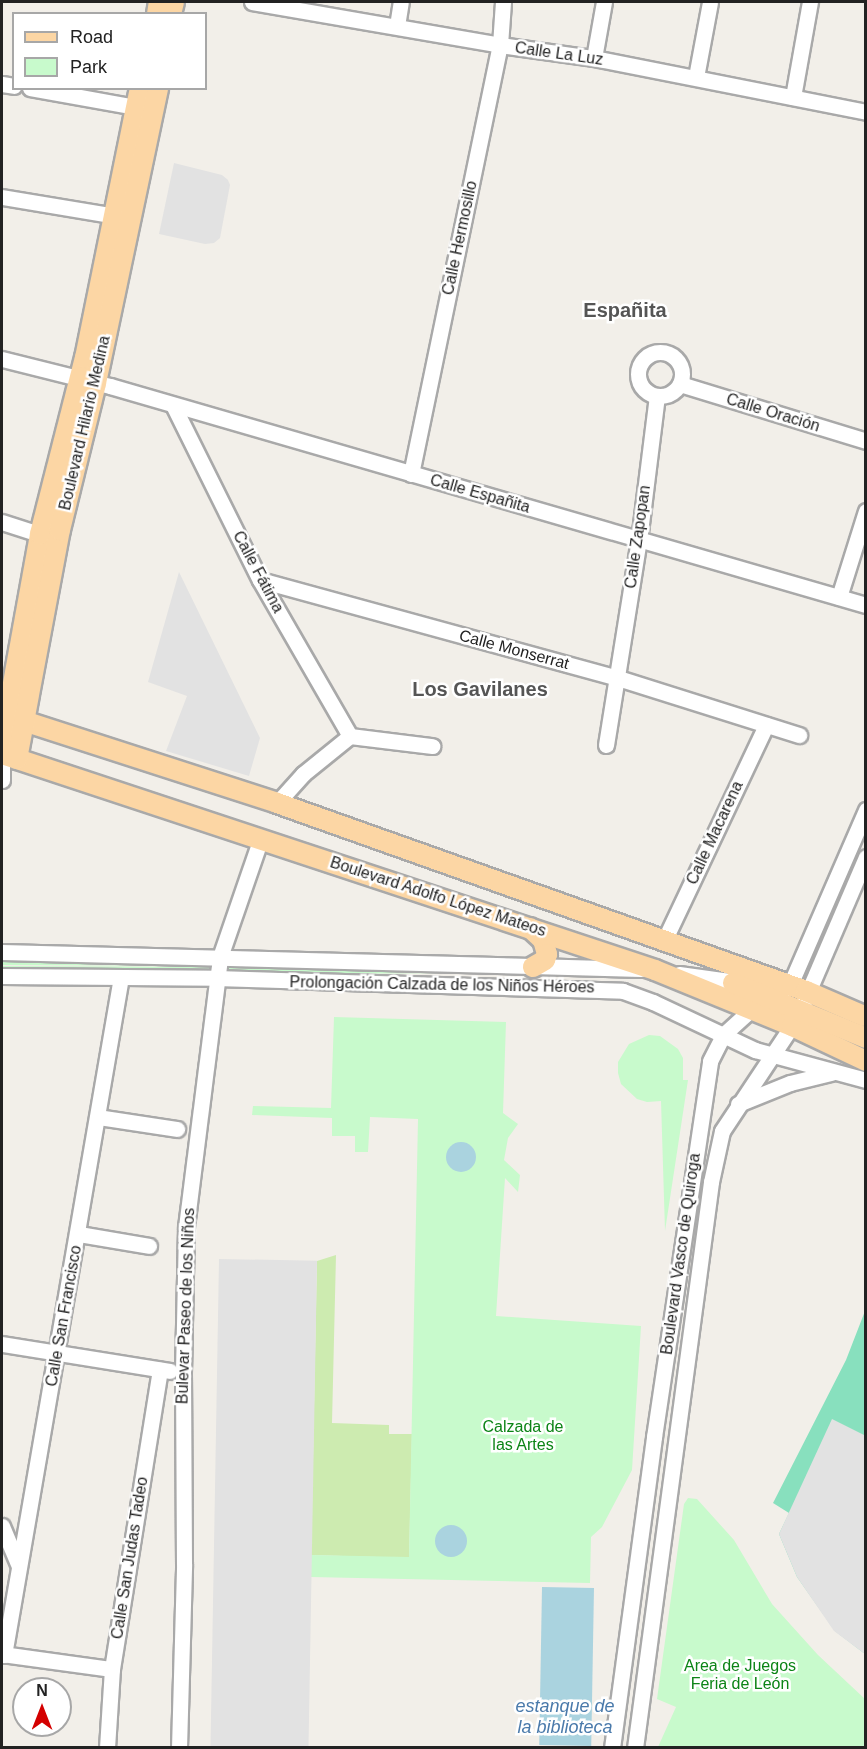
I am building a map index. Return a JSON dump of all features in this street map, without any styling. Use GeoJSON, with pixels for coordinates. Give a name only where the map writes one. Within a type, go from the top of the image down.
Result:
{"type":"FeatureCollection","features":[{"type":"Feature","properties":{"kind":"main road","name":"Boulevard Hilario Medina"},"geometry":{"type":"LineString","coordinates":[[5,765],[40,534],[88,381],[158,90]]}},
{"type":"Feature","properties":{"kind":"main road","name":"Boulevard Hilario Medina"},"geometry":{"type":"LineString","coordinates":[[2,744],[60,530],[138,98]]}},
{"type":"Feature","properties":{"kind":"main road","name":"Boulevard Adolfo López Mateos"},"geometry":{"type":"LineString","coordinates":[[11,717],[277,803],[664,941],[797,1003],[866,1017]]}},
{"type":"Feature","properties":{"kind":"main road","name":"Boulevard Adolfo López Mateos"},"geometry":{"type":"LineString","coordinates":[[5,765],[261,838],[655,970],[750,1008],[797,1003],[866,1061]]}},
{"type":"Feature","properties":{"kind":"main road"},"geometry":{"type":"LineString","coordinates":[[528,927],[543,940],[547,954],[545,960],[533,967]]}},
{"type":"Feature","properties":{"kind":"main road"},"geometry":{"type":"LineString","coordinates":[[733,983],[771,998],[797,1003],[866,1038]]}},
{"type":"Feature","properties":{"kind":"street","name":"Calle La Luz"},"geometry":{"type":"LineString","coordinates":[[252,2],[287,4],[500,45],[594,58],[866,112]]}},
{"type":"Feature","properties":{"kind":"street"},"geometry":{"type":"LineString","coordinates":[[397,26],[401,2]]}},
{"type":"Feature","properties":{"kind":"street","name":"Calle Hermosillo"},"geometry":{"type":"LineString","coordinates":[[411,474],[500,45],[503,2]]}},
{"type":"Feature","properties":{"kind":"street"},"geometry":{"type":"LineString","coordinates":[[594,58],[604,2]]}},
{"type":"Feature","properties":{"kind":"street"},"geometry":{"type":"LineString","coordinates":[[696,77],[710,2]]}},
{"type":"Feature","properties":{"kind":"street"},"geometry":{"type":"LineString","coordinates":[[793,97],[810,2]]}},
{"type":"Feature","properties":{"kind":"street"},"geometry":{"type":"LineString","coordinates":[[52,90],[138,98]]}},
{"type":"Feature","properties":{"kind":"street"},"geometry":{"type":"LineString","coordinates":[[2,197],[115,216]]}},
{"type":"Feature","properties":{"kind":"street"},"geometry":{"type":"LineString","coordinates":[[666,352],[679,361],[683,376],[680,384],[670,394],[657,396],[644,390],[638,377],[641,363],[651,354],[666,352]]}},
{"type":"Feature","properties":{"kind":"street","name":"Calle Españita"},"geometry":{"type":"LineString","coordinates":[[2,359],[173,405],[866,605]]}},
{"type":"Feature","properties":{"kind":"street","name":"Calle Oración"},"geometry":{"type":"LineString","coordinates":[[680,384],[866,441]]}},
{"type":"Feature","properties":{"kind":"street","name":"Calle Zapopan"},"geometry":{"type":"LineString","coordinates":[[606,745],[639,540],[657,396]]}},
{"type":"Feature","properties":{"kind":"street","name":"Calle Fátima"},"geometry":{"type":"LineString","coordinates":[[173,405],[260,580],[350,736]]}},
{"type":"Feature","properties":{"kind":"street"},"geometry":{"type":"LineString","coordinates":[[839,597],[866,511]]}},
{"type":"Feature","properties":{"kind":"street"},"geometry":{"type":"LineString","coordinates":[[2,522],[40,534]]}},
{"type":"Feature","properties":{"kind":"street","name":"Calle Monserrat"},"geometry":{"type":"LineString","coordinates":[[260,580],[618,678],[799,735]]}},
{"type":"Feature","properties":{"kind":"street","name":"Calle Macarena"},"geometry":{"type":"LineString","coordinates":[[664,941],[766,725]]}},
{"type":"Feature","properties":{"kind":"street"},"geometry":{"type":"LineString","coordinates":[[277,803],[303,774],[350,736],[432,746]]}},
{"type":"Feature","properties":{"kind":"street","name":"Boulevard Vasco de Quiroga"},"geometry":{"type":"LineString","coordinates":[[797,1003],[866,810]]}},
{"type":"Feature","properties":{"kind":"street","name":"Bulevar Paseo de los Niños"},"geometry":{"type":"LineString","coordinates":[[179,1748],[184,1564],[183,1372],[186,1227],[220,957],[261,838]]}},
{"type":"Feature","properties":{"kind":"street","name":"Boulevard Vasco de Quiroga"},"geometry":{"type":"LineString","coordinates":[[635,1748],[711,1182],[722,1131],[772,1056],[864,865]]}},
{"type":"Feature","properties":{"kind":"street","name":"Prolongación Calzada de los Niños Héroes"},"geometry":{"type":"LineString","coordinates":[[2,952],[655,970],[733,983],[797,1003]]}},
{"type":"Feature","properties":{"kind":"street","name":"Prolongación Calzada de los Niños Héroes"},"geometry":{"type":"LineString","coordinates":[[2,976],[216,978],[605,989],[638,995],[772,1056],[866,1080]]}},
{"type":"Feature","properties":{"kind":"street","name":"Calle San Francisco"},"geometry":{"type":"LineString","coordinates":[[3,1655],[79,1234],[121,977]]}},
{"type":"Feature","properties":{"kind":"street","name":"Boulevard Vasco de Quiroga"},"geometry":{"type":"LineString","coordinates":[[612,1748],[710,1061],[723,1035],[750,1008],[771,998]]}},
{"type":"Feature","properties":{"kind":"street"},"geometry":{"type":"LineString","coordinates":[[738,1104],[790,1083],[816,1075],[841,1072]]}},
{"type":"Feature","properties":{"kind":"street"},"geometry":{"type":"LineString","coordinates":[[98,1117],[177,1129]]}},
{"type":"Feature","properties":{"kind":"street"},"geometry":{"type":"LineString","coordinates":[[79,1234],[149,1246]]}},
{"type":"Feature","properties":{"kind":"street"},"geometry":{"type":"LineString","coordinates":[[2,1344],[183,1372]]}},
{"type":"Feature","properties":{"kind":"street","name":"Calle San Judas Tadeo"},"geometry":{"type":"LineString","coordinates":[[107,1748],[112,1669],[160,1370]]}},
{"type":"Feature","properties":{"kind":"street"},"geometry":{"type":"LineString","coordinates":[[2,1526],[18,1564]]}},
{"type":"Feature","properties":{"kind":"street"},"geometry":{"type":"LineString","coordinates":[[3,1655],[112,1669]]}},
{"type":"Feature","properties":{"kind":"green space"},"geometry":{"type":"Polygon","coordinates":[[[2,957],[258,966],[2,965],[2,957]]]}},
{"type":"Feature","properties":{"kind":"green space"},"geometry":{"type":"Polygon","coordinates":[[[2,966],[222,967],[497,973],[2,975],[2,966]]]}},
{"type":"Feature","properties":{"kind":"green space","name":"Calzada de las Artes"},"geometry":{"type":"Polygon","coordinates":[[[334,1017],[506,1022],[503,1113],[518,1124],[508,1138],[504,1160],[520,1175],[518,1192],[505,1178],[496,1316],[641,1326],[632,1470],[602,1527],[591,1537],[590,1583],[311,1577],[311,1555],[409,1557],[418,1119],[370,1117],[368,1152],[355,1152],[355,1136],[332,1136],[332,1118],[252,1115],[253,1106],[331,1108],[334,1017]]]}},
{"type":"Feature","properties":{"kind":"green space"},"geometry":{"type":"Polygon","coordinates":[[[649,1035],[660,1036],[678,1049],[683,1058],[683,1080],[688,1080],[665,1231],[661,1101],[647,1102],[637,1099],[621,1084],[618,1073],[618,1062],[629,1044],[649,1035]]]}},
{"type":"Feature","properties":{"kind":"green space"},"geometry":{"type":"Polygon","coordinates":[[[336,1255],[332,1423],[389,1425],[389,1434],[412,1434],[409,1558],[311,1555],[317,1261],[336,1255]]]}},
{"type":"Feature","properties":{"kind":"green space"},"geometry":{"type":"Polygon","coordinates":[[[865,1311],[865,1654],[835,1631],[797,1577],[779,1534],[789,1513],[773,1503],[846,1360],[865,1311]]]}},
{"type":"Feature","properties":{"kind":"green space","name":"Area de Juegos Feria de León"},"geometry":{"type":"Polygon","coordinates":[[[688,1498],[697,1499],[734,1540],[772,1604],[818,1655],[865,1699],[865,1747],[658,1747],[676,1707],[657,1699],[684,1504],[688,1498]]]}},
{"type":"Feature","properties":{"kind":"shaded area"},"geometry":{"type":"Polygon","coordinates":[[[174,163],[222,175],[228,180],[230,185],[220,238],[214,243],[205,244],[159,234],[174,163]]]}},
{"type":"Feature","properties":{"kind":"shaded area"},"geometry":{"type":"Polygon","coordinates":[[[179,572],[260,738],[249,776],[166,751],[187,696],[148,682],[179,572]]]}},
{"type":"Feature","properties":{"kind":"shaded area"},"geometry":{"type":"Polygon","coordinates":[[[219,1259],[317,1261],[308,1748],[210,1747],[219,1259]]]}},
{"type":"Feature","properties":{"kind":"shaded area"},"geometry":{"type":"Polygon","coordinates":[[[832,1419],[864,1435],[865,1438],[865,1654],[834,1631],[797,1577],[779,1534],[832,1419]]]}},
{"type":"Feature","properties":{"kind":"water"},"geometry":{"type":"Polygon","coordinates":[[[461,1142],[472,1146],[476,1157],[472,1168],[461,1172],[450,1168],[446,1157],[450,1146],[461,1142]]]}},
{"type":"Feature","properties":{"kind":"water"},"geometry":{"type":"Polygon","coordinates":[[[451,1525],[462,1530],[467,1541],[462,1552],[451,1557],[440,1552],[435,1541],[440,1530],[451,1525]]]}},
{"type":"Feature","properties":{"kind":"water","name":"estanque de la biblioteca"},"geometry":{"type":"Polygon","coordinates":[[[542,1587],[594,1588],[591,1746],[539,1745],[542,1587]]]}},
{"type":"Feature","properties":{"kind":"district","name":"Españita"},"geometry":{"type":"Point","coordinates":[625,310]}},
{"type":"Feature","properties":{"kind":"district","name":"Los Gavilanes"},"geometry":{"type":"Point","coordinates":[480,689]}}]}
